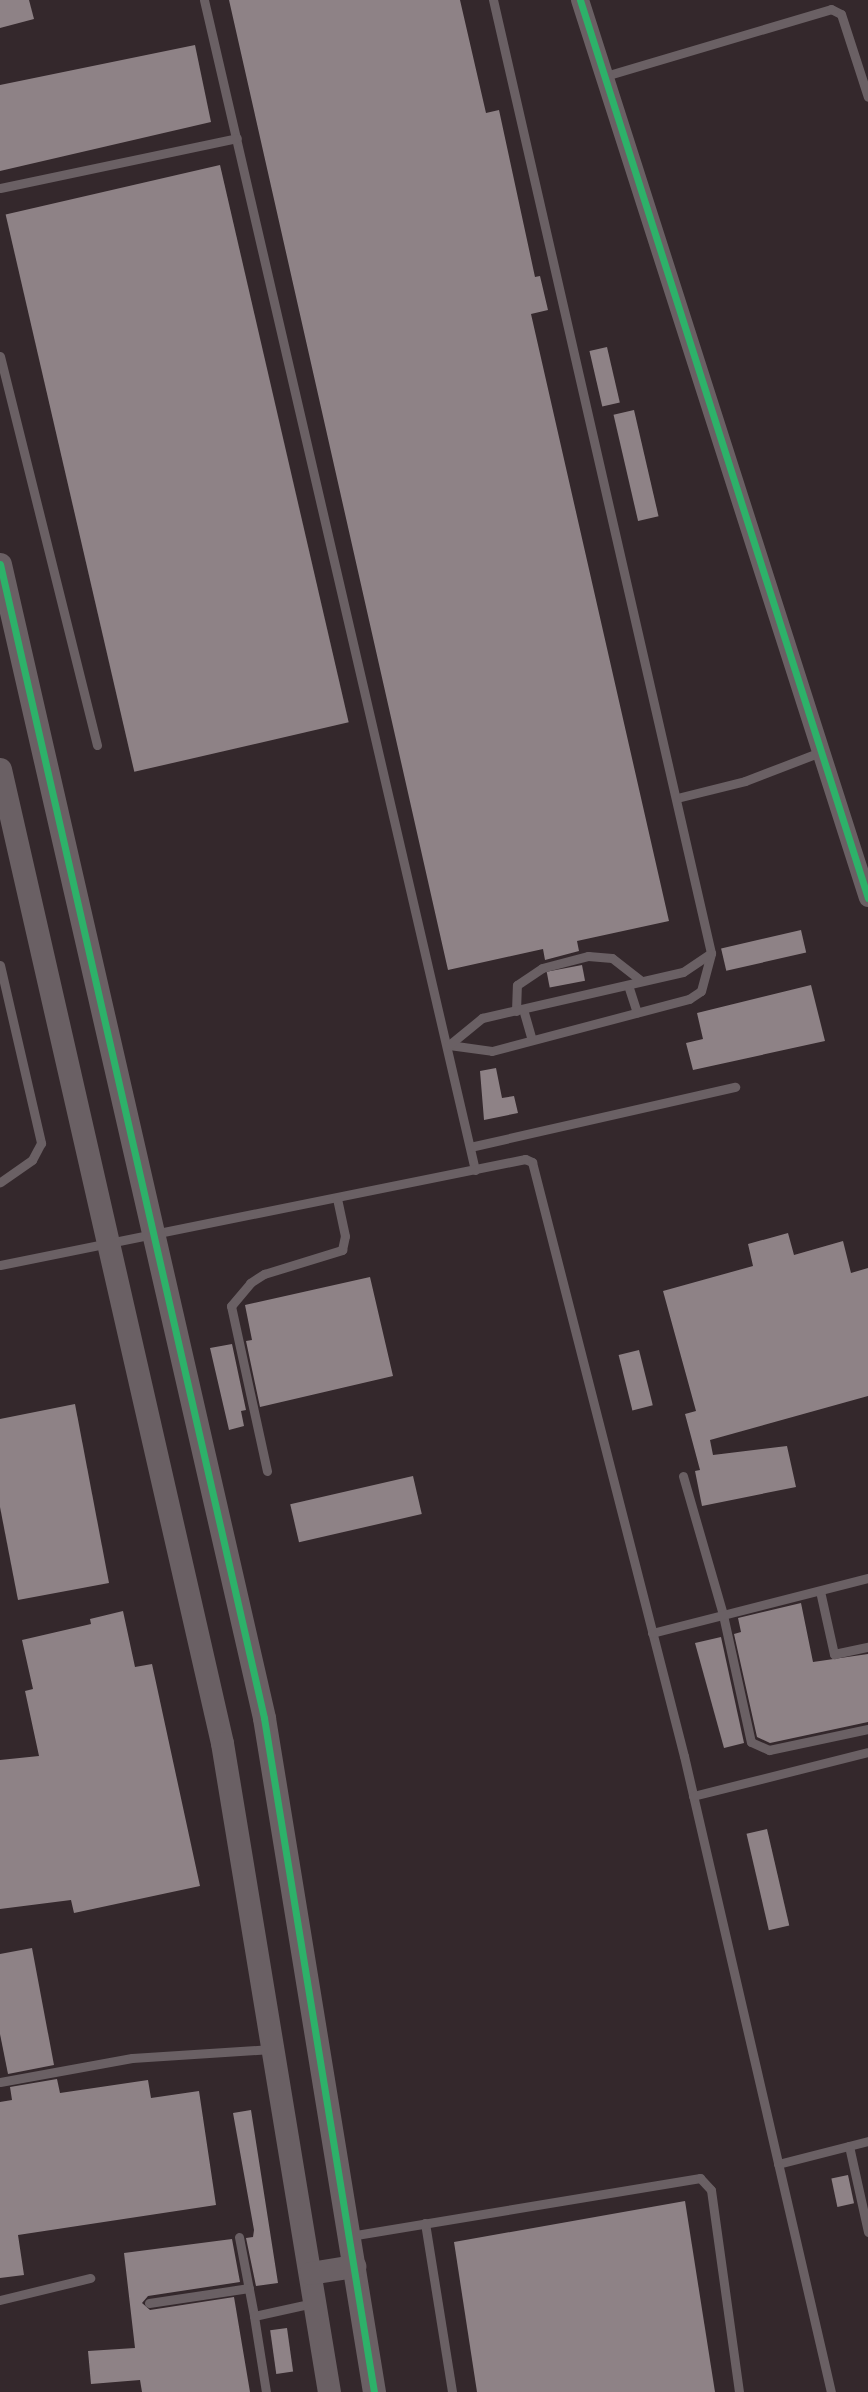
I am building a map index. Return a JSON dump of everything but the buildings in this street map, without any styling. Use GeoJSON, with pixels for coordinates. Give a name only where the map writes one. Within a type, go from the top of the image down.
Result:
{"type":"FeatureCollection","features":[{"type":"Feature","properties":{"kind":"street"},"geometry":{"type":"LineString","coordinates":[[579,0],[812,756],[868,898]]}},
{"type":"Feature","properties":{"kind":"street"},"geometry":{"type":"LineString","coordinates":[[0,564],[150,1233],[264,1718],[374,2392]]}},
{"type":"Feature","properties":{"kind":"street"},"geometry":{"type":"LineString","coordinates":[[0,769],[222,1743],[329,2392]]}},
{"type":"Feature","properties":{"kind":"street"},"geometry":{"type":"LineString","coordinates":[[310,2273],[354,2266]]}},
{"type":"Feature","properties":{"kind":"lane"},"geometry":{"type":"LineString","coordinates":[[204,0],[449,1045],[475,1170]]}},
{"type":"Feature","properties":{"kind":"lane"},"geometry":{"type":"LineString","coordinates":[[449,1045],[492,1051],[690,999],[701,991],[711,953],[493,0]]}},
{"type":"Feature","properties":{"kind":"lane"},"geometry":{"type":"LineString","coordinates":[[602,77],[831,9],[841,14],[868,97]]}},
{"type":"Feature","properties":{"kind":"lane"},"geometry":{"type":"LineString","coordinates":[[0,188],[237,138]]}},
{"type":"Feature","properties":{"kind":"lane"},"geometry":{"type":"LineString","coordinates":[[0,356],[97,745]]}},
{"type":"Feature","properties":{"kind":"lane"},"geometry":{"type":"LineString","coordinates":[[677,798],[745,781],[812,756]]}},
{"type":"Feature","properties":{"kind":"lane"},"geometry":{"type":"LineString","coordinates":[[449,1045],[482,1018],[683,972],[711,953]]}},
{"type":"Feature","properties":{"kind":"lane"},"geometry":{"type":"LineString","coordinates":[[532,1040],[519,1010],[517,985],[542,968],[588,956],[612,958],[641,981]]}},
{"type":"Feature","properties":{"kind":"lane"},"geometry":{"type":"LineString","coordinates":[[0,965],[41,1143],[32,1160],[0,1182]]}},
{"type":"Feature","properties":{"kind":"lane"},"geometry":{"type":"LineString","coordinates":[[628,985],[637,1013]]}},
{"type":"Feature","properties":{"kind":"lane"},"geometry":{"type":"LineString","coordinates":[[470,1147],[735,1087]]}},
{"type":"Feature","properties":{"kind":"lane"},"geometry":{"type":"LineString","coordinates":[[0,1265],[525,1159],[536,1169],[693,1796],[831,2392]]}},
{"type":"Feature","properties":{"kind":"lane"},"geometry":{"type":"LineString","coordinates":[[267,1471],[231,1306],[250,1283],[264,1274],[342,1250],[345,1237],[337,1198]]}},
{"type":"Feature","properties":{"kind":"lane"},"geometry":{"type":"LineString","coordinates":[[683,1476],[723,1615],[755,1746],[769,1750],[868,1728]]}},
{"type":"Feature","properties":{"kind":"lane"},"geometry":{"type":"LineString","coordinates":[[652,1633],[868,1578]]}},
{"type":"Feature","properties":{"kind":"lane"},"geometry":{"type":"LineString","coordinates":[[820,1591],[834,1654],[868,1647]]}},
{"type":"Feature","properties":{"kind":"lane"},"geometry":{"type":"LineString","coordinates":[[693,1796],[868,1752]]}},
{"type":"Feature","properties":{"kind":"lane"},"geometry":{"type":"LineString","coordinates":[[0,2082],[132,2058],[272,2049]]}},
{"type":"Feature","properties":{"kind":"lane"},"geometry":{"type":"LineString","coordinates":[[778,2164],[868,2141]]}},
{"type":"Feature","properties":{"kind":"lane"},"geometry":{"type":"LineString","coordinates":[[849,2146],[868,2232]]}},
{"type":"Feature","properties":{"kind":"lane"},"geometry":{"type":"LineString","coordinates":[[349,2236],[700,2178],[711,2190],[739,2392]]}},
{"type":"Feature","properties":{"kind":"lane"},"geometry":{"type":"LineString","coordinates":[[425,2223],[452,2392]]}},
{"type":"Feature","properties":{"kind":"lane"},"geometry":{"type":"LineString","coordinates":[[239,2237],[266,2392]]}},
{"type":"Feature","properties":{"kind":"lane"},"geometry":{"type":"LineString","coordinates":[[0,2300],[90,2278]]}},
{"type":"Feature","properties":{"kind":"lane"},"geometry":{"type":"LineString","coordinates":[[149,2303],[249,2287]]}},
{"type":"Feature","properties":{"kind":"lane"},"geometry":{"type":"LineString","coordinates":[[254,2316],[314,2302]]}},
{"type":"Feature","properties":{"kind":"cycle path"},"geometry":{"type":"LineString","coordinates":[[580,0],[868,898]]}},
{"type":"Feature","properties":{"kind":"cycle path"},"geometry":{"type":"LineString","coordinates":[[0,564],[264,1718],[374,2392]]}}]}
